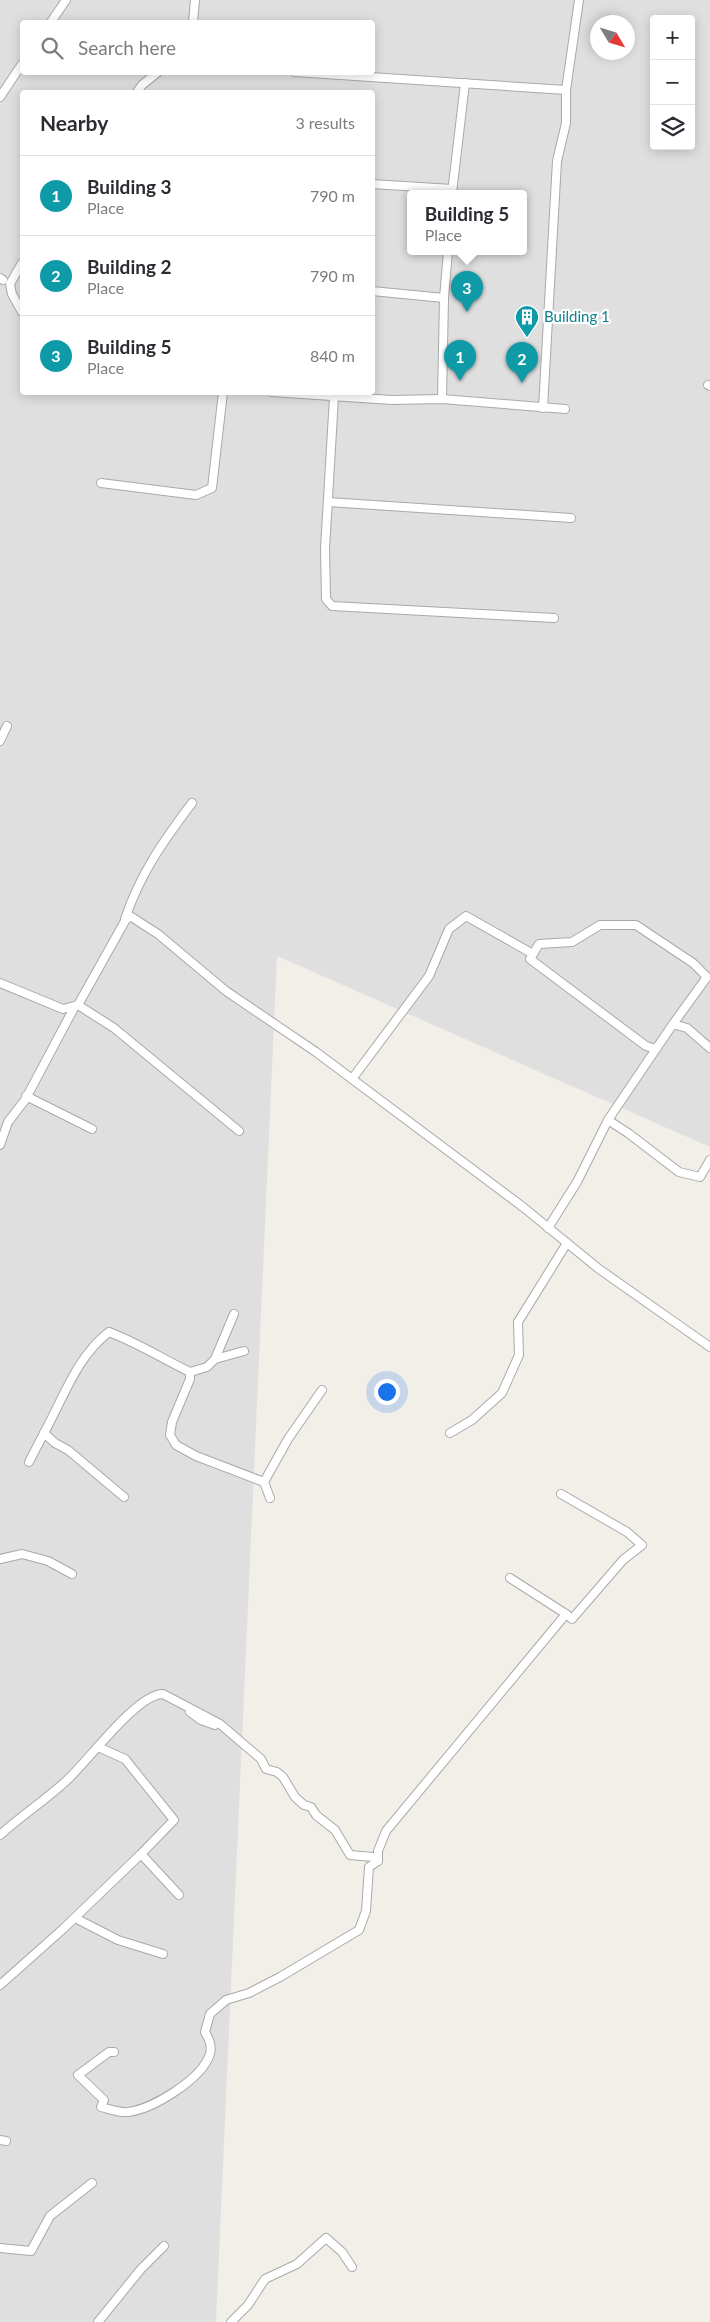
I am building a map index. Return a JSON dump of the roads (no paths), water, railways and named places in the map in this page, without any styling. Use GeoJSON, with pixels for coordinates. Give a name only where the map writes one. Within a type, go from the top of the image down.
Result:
{"type":"FeatureCollection","features":[{"type":"Feature","properties":{"kind":"street"},"geometry":{"type":"LineString","coordinates":[[52,20],[66,0]]}},
{"type":"Feature","properties":{"kind":"street"},"geometry":{"type":"LineString","coordinates":[[193,20],[195,0]]}},
{"type":"Feature","properties":{"kind":"street"},"geometry":{"type":"LineString","coordinates":[[543,408],[557,161],[566,123],[566,90],[579,0]]}},
{"type":"Feature","properties":{"kind":"street"},"geometry":{"type":"LineString","coordinates":[[0,97],[20,67]]}},
{"type":"Feature","properties":{"kind":"street"},"geometry":{"type":"LineString","coordinates":[[138,90],[154,75]]}},
{"type":"Feature","properties":{"kind":"street"},"geometry":{"type":"LineString","coordinates":[[341,75],[566,90]]}},
{"type":"Feature","properties":{"kind":"street"},"geometry":{"type":"LineString","coordinates":[[452,190],[465,83]]}},
{"type":"Feature","properties":{"kind":"street"},"geometry":{"type":"LineString","coordinates":[[375,184],[441,190]]}},
{"type":"Feature","properties":{"kind":"street"},"geometry":{"type":"LineString","coordinates":[[442,399],[444,298],[448,255]]}},
{"type":"Feature","properties":{"kind":"street"},"geometry":{"type":"LineString","coordinates":[[20,266],[10,284],[12,294],[20,308]]}},
{"type":"Feature","properties":{"kind":"street"},"geometry":{"type":"LineString","coordinates":[[375,292],[444,298]]}},
{"type":"Feature","properties":{"kind":"street"},"geometry":{"type":"LineString","coordinates":[[101,483],[196,495],[212,488],[223,395]]}},
{"type":"Feature","properties":{"kind":"street"},"geometry":{"type":"LineString","coordinates":[[309,395],[392,400],[442,399],[565,409]]}},
{"type":"Feature","properties":{"kind":"street"},"geometry":{"type":"LineString","coordinates":[[334,397],[325,549],[326,599],[332,606],[554,618]]}},
{"type":"Feature","properties":{"kind":"street"},"geometry":{"type":"LineString","coordinates":[[328,502],[571,518]]}},
{"type":"Feature","properties":{"kind":"street"},"geometry":{"type":"LineString","coordinates":[[0,741],[7,726]]}},
{"type":"Feature","properties":{"kind":"street"},"geometry":{"type":"LineString","coordinates":[[1,1143],[8,1122],[26,1096],[124,921],[131,899],[156,851],[192,803]]}},
{"type":"Feature","properties":{"kind":"street"},"geometry":{"type":"LineString","coordinates":[[124,921],[130,916],[158,934],[226,991],[316,1052],[548,1228],[599,1269],[710,1347]]}},
{"type":"Feature","properties":{"kind":"street"},"geometry":{"type":"LineString","coordinates":[[352,1079],[429,976],[449,929],[466,916],[533,954]]}},
{"type":"Feature","properties":{"kind":"street"},"geometry":{"type":"LineString","coordinates":[[548,1228],[577,1182],[608,1120],[707,977],[693,963],[636,925],[600,925],[572,942],[539,944],[530,959],[646,1046],[656,1049]]}},
{"type":"Feature","properties":{"kind":"street"},"geometry":{"type":"LineString","coordinates":[[0,984],[63,1009],[76,1006],[114,1028],[239,1131]]}},
{"type":"Feature","properties":{"kind":"street"},"geometry":{"type":"LineString","coordinates":[[673,1024],[687,1028],[710,1048]]}},
{"type":"Feature","properties":{"kind":"street"},"geometry":{"type":"LineString","coordinates":[[26,1096],[92,1129]]}},
{"type":"Feature","properties":{"kind":"street"},"geometry":{"type":"LineString","coordinates":[[608,1120],[679,1172],[700,1177],[710,1160]]}},
{"type":"Feature","properties":{"kind":"street"},"geometry":{"type":"LineString","coordinates":[[450,1433],[472,1420],[502,1392],[519,1355],[518,1322],[566,1243]]}},
{"type":"Feature","properties":{"kind":"street"},"geometry":{"type":"LineString","coordinates":[[29,1462],[70,1381],[98,1340],[109,1332],[136,1342],[190,1372],[207,1367],[215,1359],[234,1314]]}},
{"type":"Feature","properties":{"kind":"street"},"geometry":{"type":"LineString","coordinates":[[215,1359],[244,1351]]}},
{"type":"Feature","properties":{"kind":"street"},"geometry":{"type":"LineString","coordinates":[[190,1372],[190,1379],[172,1422],[170,1435],[176,1445],[196,1456],[264,1482],[270,1498]]}},
{"type":"Feature","properties":{"kind":"street"},"geometry":{"type":"LineString","coordinates":[[264,1482],[288,1439],[322,1390]]}},
{"type":"Feature","properties":{"kind":"street"},"geometry":{"type":"LineString","coordinates":[[44,1433],[55,1443],[68,1450],[124,1497]]}},
{"type":"Feature","properties":{"kind":"street"},"geometry":{"type":"LineString","coordinates":[[510,1578],[572,1619],[622,1560],[642,1545],[627,1532],[562,1494]]}},
{"type":"Feature","properties":{"kind":"street"},"geometry":{"type":"LineString","coordinates":[[0,1559],[22,1554],[48,1561],[72,1574]]}},
{"type":"Feature","properties":{"kind":"street"},"geometry":{"type":"LineString","coordinates":[[378,1861],[378,1851],[386,1831],[566,1614]]}},
{"type":"Feature","properties":{"kind":"street"},"geometry":{"type":"LineString","coordinates":[[0,1835],[66,1782],[131,1713],[156,1694],[163,1694],[187,1708],[204,1715],[224,1728],[261,1759],[266,1769],[277,1772],[283,1777],[295,1797],[304,1805],[311,1807],[316,1815],[334,1830],[350,1855],[373,1857],[378,1861]]}},
{"type":"Feature","properties":{"kind":"street"},"geometry":{"type":"LineString","coordinates":[[0,1985],[75,1918],[174,1820],[125,1759],[98,1747]]}},
{"type":"Feature","properties":{"kind":"street"},"geometry":{"type":"LineString","coordinates":[[141,1854],[179,1894]]}},
{"type":"Feature","properties":{"kind":"street"},"geometry":{"type":"LineString","coordinates":[[114,2052],[109,2052],[78,2075],[104,2100],[101,2107],[127,2112],[176,2092],[202,2067],[210,2054],[210,2043],[205,2032],[210,2014],[226,2000],[249,1993],[280,1977],[359,1930],[366,1911],[369,1868],[378,1861]]}},
{"type":"Feature","properties":{"kind":"street"},"geometry":{"type":"LineString","coordinates":[[75,1918],[118,1940],[163,1954]]}},
{"type":"Feature","properties":{"kind":"street"},"geometry":{"type":"LineString","coordinates":[[0,2248],[31,2252],[50,2216],[92,2183]]}},
{"type":"Feature","properties":{"kind":"street"},"geometry":{"type":"LineString","coordinates":[[231,2322],[248,2305],[265,2279],[296,2264],[326,2238],[342,2252],[352,2268]]}},
{"type":"Feature","properties":{"kind":"street"},"geometry":{"type":"LineString","coordinates":[[98,2322],[141,2269],[164,2246]]}},
{"type":"Feature","properties":{"kind":"place","name":"Building 5"},"geometry":{"type":"Point","coordinates":[467,312]}},
{"type":"Feature","properties":{"kind":"place","name":"Building 1"},"geometry":{"type":"Point","coordinates":[527,338]}},
{"type":"Feature","properties":{"kind":"place","name":"Building 3"},"geometry":{"type":"Point","coordinates":[460,381]}},
{"type":"Feature","properties":{"kind":"place","name":"Building 2"},"geometry":{"type":"Point","coordinates":[522,383]}}]}
